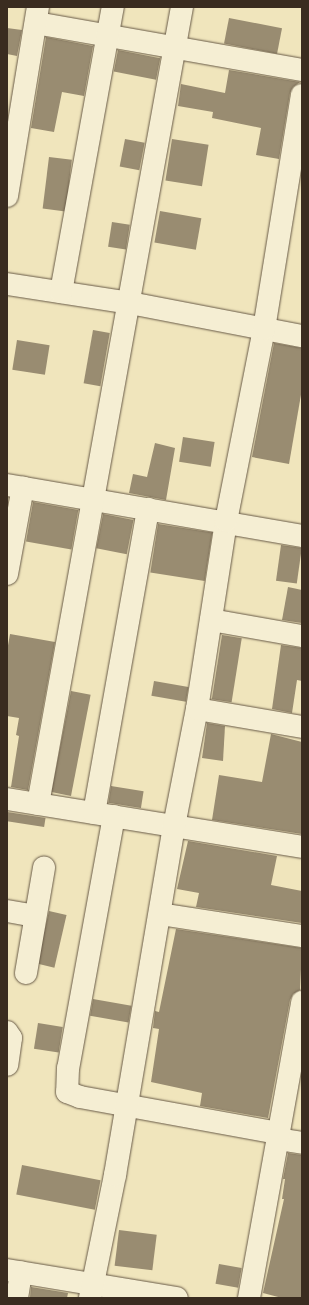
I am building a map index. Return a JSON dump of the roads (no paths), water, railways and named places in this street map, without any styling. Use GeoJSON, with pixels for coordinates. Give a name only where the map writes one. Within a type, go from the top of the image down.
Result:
{"type":"FeatureCollection","features":[{"type":"Feature","properties":{"kind":"street"},"geometry":{"type":"LineString","coordinates":[[61,292],[112,7]]}},
{"type":"Feature","properties":{"kind":"street"},"geometry":{"type":"LineString","coordinates":[[38,804],[130,303],[182,7]]}},
{"type":"Feature","properties":{"kind":"street"},"geometry":{"type":"LineString","coordinates":[[7,196],[16,83],[37,15],[108,35],[302,70]]}},
{"type":"Feature","properties":{"kind":"street"},"geometry":{"type":"LineString","coordinates":[[91,1291],[127,1106],[174,826],[198,709],[226,521],[264,330],[302,95]]}},
{"type":"Feature","properties":{"kind":"street"},"geometry":{"type":"LineString","coordinates":[[7,284],[130,303],[264,330],[302,336]]}},
{"type":"Feature","properties":{"kind":"street"},"geometry":{"type":"LineString","coordinates":[[7,574],[15,486],[226,521],[302,536]]}},
{"type":"Feature","properties":{"kind":"street"},"geometry":{"type":"LineString","coordinates":[[148,509],[66,1092],[72,1095],[279,1136],[302,1143]]}},
{"type":"Feature","properties":{"kind":"street"},"geometry":{"type":"LineString","coordinates":[[211,620],[302,636]]}},
{"type":"Feature","properties":{"kind":"street"},"geometry":{"type":"LineString","coordinates":[[198,709],[302,727]]}},
{"type":"Feature","properties":{"kind":"street"},"geometry":{"type":"LineString","coordinates":[[7,798],[302,847]]}},
{"type":"Feature","properties":{"kind":"street"},"geometry":{"type":"LineString","coordinates":[[26,973],[44,868]]}},
{"type":"Feature","properties":{"kind":"street"},"geometry":{"type":"LineString","coordinates":[[7,912],[35,916]]}},
{"type":"Feature","properties":{"kind":"street"},"geometry":{"type":"LineString","coordinates":[[160,914],[302,936]]}},
{"type":"Feature","properties":{"kind":"street"},"geometry":{"type":"LineString","coordinates":[[250,1298],[302,1002]]}},
{"type":"Feature","properties":{"kind":"street"},"geometry":{"type":"LineString","coordinates":[[7,1032],[11,1038],[7,1065]]}},
{"type":"Feature","properties":{"kind":"street"},"geometry":{"type":"LineString","coordinates":[[17,1298],[14,1271],[91,1291],[173,1298]]}}]}
